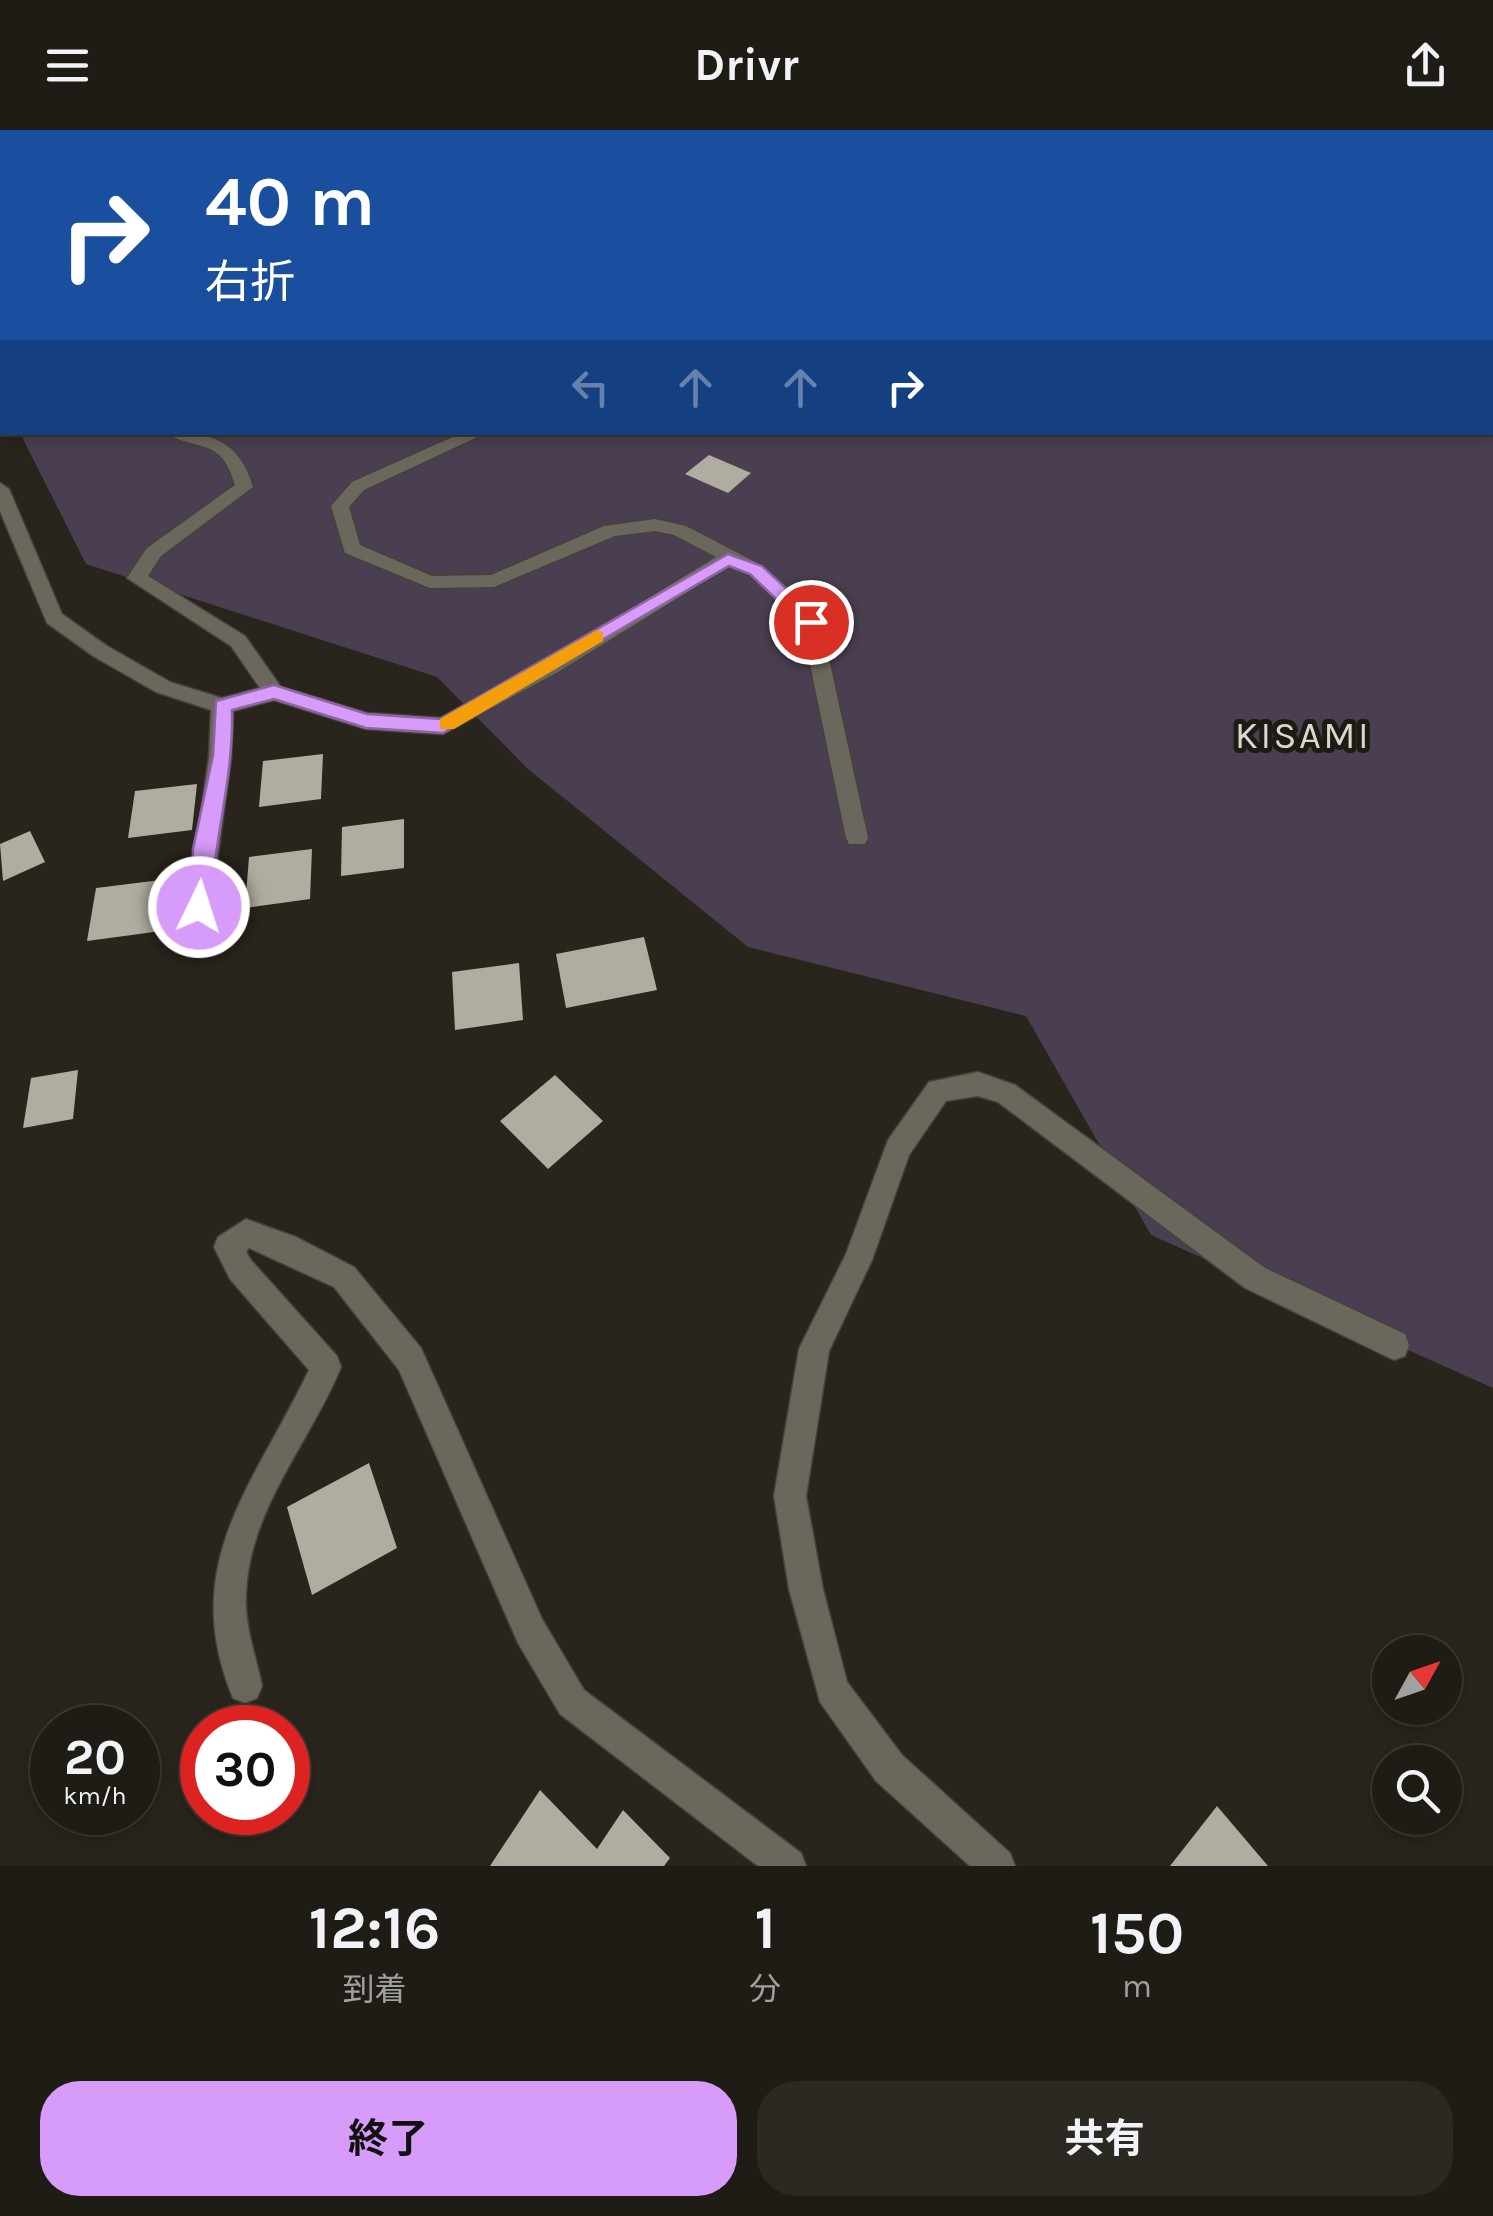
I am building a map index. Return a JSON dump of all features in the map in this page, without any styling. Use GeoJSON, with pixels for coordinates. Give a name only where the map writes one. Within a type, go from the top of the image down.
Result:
{"type":"FeatureCollection","features":[{"type":"Feature","properties":{"kind":"street"},"geometry":{"type":"LineString","coordinates":[[184,435],[219,444],[238,460],[244,487],[154,552],[137,578],[238,640],[274,692]]}},
{"type":"Feature","properties":{"kind":"street"},"geometry":{"type":"LineString","coordinates":[[473,435],[358,486],[340,506],[352,549],[430,582],[494,581],[612,530],[654,526],[679,530],[728,559],[756,570],[811,622],[857,838]]}},
{"type":"Feature","properties":{"kind":"street"},"geometry":{"type":"LineString","coordinates":[[0,489],[54,618],[163,688],[222,706],[274,692],[366,721],[443,726],[728,559]]}},
{"type":"Feature","properties":{"kind":"street"},"geometry":{"type":"LineString","coordinates":[[199,907],[203,849],[223,755],[222,706]]}},
{"type":"Feature","properties":{"kind":"street"},"geometry":{"type":"LineString","coordinates":[[998,1866],[889,1768],[832,1690],[806,1589],[790,1496],[814,1349],[858,1260],[898,1148],[938,1090],[978,1084],[1006,1093],[1255,1278],[1394,1345]]}},
{"type":"Feature","properties":{"kind":"street"},"geometry":{"type":"LineString","coordinates":[[245,1686],[229,1596],[244,1513],[314,1396],[326,1367],[240,1269],[228,1247],[246,1234],[286,1247],[344,1277],[410,1359],[530,1631],[572,1702],[788,1866]]}},
{"type":"Feature","properties":{"kind":"shaded area"},"geometry":{"type":"Polygon","coordinates":[[[21,435],[1493,435],[1493,1388],[1151,1235],[1026,1016],[748,947],[528,769],[437,677],[86,564],[21,435]]]}},
{"type":"Feature","properties":{"kind":"building"},"geometry":{"type":"Polygon","coordinates":[[[709,455],[751,473],[728,493],[685,474],[709,455]]]}},
{"type":"Feature","properties":{"kind":"building"},"geometry":{"type":"Polygon","coordinates":[[[323,754],[321,799],[259,807],[263,761],[323,754]]]}},
{"type":"Feature","properties":{"kind":"building"},"geometry":{"type":"Polygon","coordinates":[[[197,784],[192,830],[128,838],[135,791],[197,784]]]}},
{"type":"Feature","properties":{"kind":"building"},"geometry":{"type":"Polygon","coordinates":[[[404,819],[404,868],[341,876],[342,827],[404,819]]]}},
{"type":"Feature","properties":{"kind":"building"},"geometry":{"type":"Polygon","coordinates":[[[30,831],[45,862],[3,881],[0,844],[30,831]]]}},
{"type":"Feature","properties":{"kind":"building"},"geometry":{"type":"Polygon","coordinates":[[[312,849],[310,899],[245,908],[249,857],[312,849]]]}},
{"type":"Feature","properties":{"kind":"building"},"geometry":{"type":"Polygon","coordinates":[[[161,880],[154,932],[87,941],[96,888],[161,880]]]}},
{"type":"Feature","properties":{"kind":"building"},"geometry":{"type":"Polygon","coordinates":[[[644,937],[657,990],[566,1008],[556,954],[644,937]]]}},
{"type":"Feature","properties":{"kind":"building"},"geometry":{"type":"Polygon","coordinates":[[[519,963],[523,1020],[455,1030],[452,972],[519,963]]]}},
{"type":"Feature","properties":{"kind":"building"},"geometry":{"type":"Polygon","coordinates":[[[78,1070],[73,1119],[23,1128],[31,1078],[78,1070]]]}},
{"type":"Feature","properties":{"kind":"building"},"geometry":{"type":"Polygon","coordinates":[[[555,1075],[603,1121],[548,1169],[500,1121],[555,1075]]]}},
{"type":"Feature","properties":{"kind":"building"},"geometry":{"type":"Polygon","coordinates":[[[369,1463],[397,1548],[312,1595],[287,1507],[369,1463]]]}},
{"type":"Feature","properties":{"kind":"building"},"geometry":{"type":"Polygon","coordinates":[[[540,1790],[597,1849],[623,1810],[670,1858],[664,1866],[490,1866],[540,1790]]]}},
{"type":"Feature","properties":{"kind":"building"},"geometry":{"type":"Polygon","coordinates":[[[1217,1806],[1268,1866],[1170,1866],[1217,1806]]]}},
{"type":"Feature","properties":{"kind":"slow traffic"},"geometry":{"type":"LineString","coordinates":[[447,724],[597,636]]}},
{"type":"Feature","properties":{"kind":"district","name":"KISAMI"},"geometry":{"type":"Point","coordinates":[1303,735]}},
{"type":"Feature","properties":{"kind":"route"},"geometry":{"type":"LineString","coordinates":[[199,907],[203,849],[223,755],[222,706],[274,692],[366,721],[443,726],[550,667],[728,559],[756,570],[811,622]]}}]}
